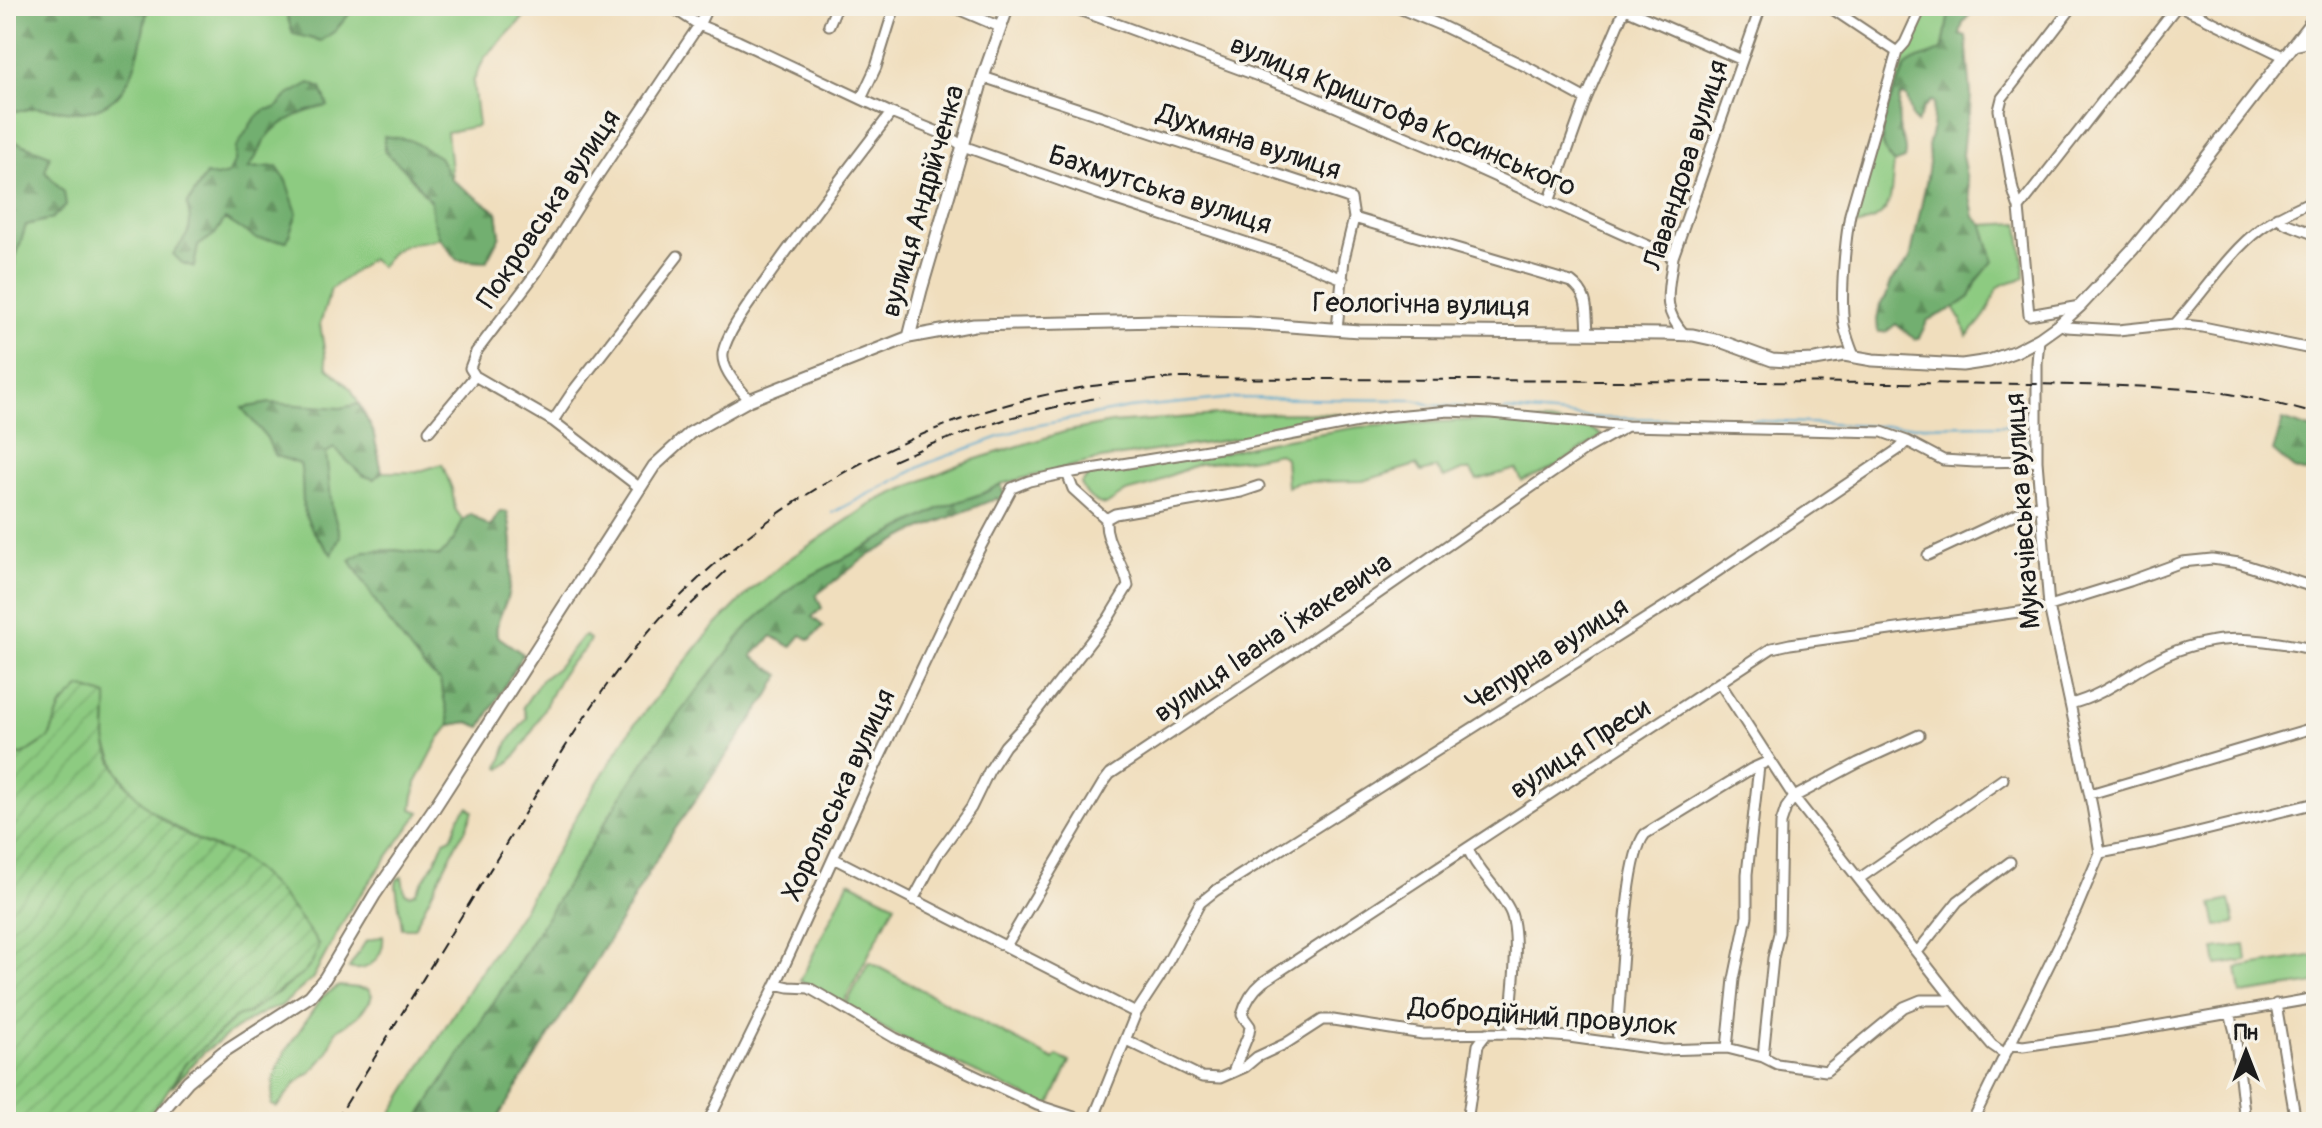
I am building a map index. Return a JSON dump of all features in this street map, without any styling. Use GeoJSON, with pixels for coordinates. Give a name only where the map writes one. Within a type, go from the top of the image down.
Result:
{"type":"FeatureCollection","features":[{"type":"Feature","properties":{"kind":"street","name":"Бахмутська вулиця"},"geometry":{"type":"LineString","coordinates":[[670,6],[699,25],[948,136],[963,146],[1284,255],[1343,279]]}},
{"type":"Feature","properties":{"kind":"street","name":"Покровська вулиця"},"geometry":{"type":"LineString","coordinates":[[429,431],[475,376],[470,368],[476,352],[524,291],[699,25],[708,6]]}},
{"type":"Feature","properties":{"kind":"street"},"geometry":{"type":"LineString","coordinates":[[829,25],[837,6]]}},
{"type":"Feature","properties":{"kind":"street"},"geometry":{"type":"LineString","coordinates":[[861,99],[876,67],[895,6]]}},
{"type":"Feature","properties":{"kind":"street"},"geometry":{"type":"LineString","coordinates":[[951,6],[1000,27]]}},
{"type":"Feature","properties":{"kind":"street","name":"вулиця Андрійченка"},"geometry":{"type":"LineString","coordinates":[[153,1122],[188,1081],[223,1052],[310,996],[325,978],[375,894],[442,797],[654,466],[690,433],[749,400],[909,337],[983,77],[1008,6]]}},
{"type":"Feature","properties":{"kind":"street","name":"вулиця Криштофа Косинського"},"geometry":{"type":"LineString","coordinates":[[1068,6],[1299,91],[1673,257]]}},
{"type":"Feature","properties":{"kind":"street"},"geometry":{"type":"LineString","coordinates":[[1394,6],[1527,67],[1586,99]]}},
{"type":"Feature","properties":{"kind":"street","name":"Лавандова вулиця"},"geometry":{"type":"LineString","coordinates":[[1685,335],[1674,324],[1668,310],[1673,257],[1761,6]]}},
{"type":"Feature","properties":{"kind":"street"},"geometry":{"type":"LineString","coordinates":[[1828,6],[1897,52]]}},
{"type":"Feature","properties":{"kind":"street"},"geometry":{"type":"LineString","coordinates":[[1854,356],[1844,325],[1846,233],[1897,52],[1905,43],[1922,6]]}},
{"type":"Feature","properties":{"kind":"street"},"geometry":{"type":"LineString","coordinates":[[2073,6],[2000,102],[2000,124],[2019,208],[2029,315],[2080,306]]}},
{"type":"Feature","properties":{"kind":"street"},"geometry":{"type":"LineString","coordinates":[[2019,208],[2179,6],[2285,57]]}},
{"type":"Feature","properties":{"kind":"street"},"geometry":{"type":"LineString","coordinates":[[1549,202],[1622,7],[1742,60]]}},
{"type":"Feature","properties":{"kind":"street"},"geometry":{"type":"LineString","coordinates":[[2039,339],[2080,306],[2132,250],[2316,16]]}},
{"type":"Feature","properties":{"kind":"street"},"geometry":{"type":"LineString","coordinates":[[2293,46],[2316,41]]}},
{"type":"Feature","properties":{"kind":"street","name":"Духмяна вулиця"},"geometry":{"type":"LineString","coordinates":[[983,77],[1346,197],[1351,199],[1354,218],[1571,282],[1581,289],[1585,297],[1588,332]]}},
{"type":"Feature","properties":{"kind":"street","name":"вулиця Андрійченка"},"geometry":{"type":"LineString","coordinates":[[749,400],[725,366],[722,358],[724,349],[745,309],[891,113]]}},
{"type":"Feature","properties":{"kind":"street"},"geometry":{"type":"LineString","coordinates":[[2175,324],[2243,244],[2277,217],[2316,199]]}},
{"type":"Feature","properties":{"kind":"street"},"geometry":{"type":"LineString","coordinates":[[2277,217],[2316,235]]}},
{"type":"Feature","properties":{"kind":"street"},"geometry":{"type":"LineString","coordinates":[[1337,329],[1344,259],[1354,218]]}},
{"type":"Feature","properties":{"kind":"street"},"geometry":{"type":"LineString","coordinates":[[553,421],[678,256]]}},
{"type":"Feature","properties":{"kind":"street","name":"Геологічна вулиця"},"geometry":{"type":"LineString","coordinates":[[909,337],[974,325],[1070,322],[1249,323],[1433,332],[1588,332],[1685,335],[1720,341],[1772,360],[1805,361],[1854,356],[1873,360],[1962,365],[2003,357],[2039,339]]}},
{"type":"Feature","properties":{"kind":"street"},"geometry":{"type":"LineString","coordinates":[[2060,324],[2118,330],[2175,324],[2316,350]]}},
{"type":"Feature","properties":{"kind":"street","name":"Мукачівська вулиця"},"geometry":{"type":"LineString","coordinates":[[2039,339],[2037,461],[2049,606],[2100,853]]}},
{"type":"Feature","properties":{"kind":"street"},"geometry":{"type":"LineString","coordinates":[[475,376],[553,421],[640,488]]}},
{"type":"Feature","properties":{"kind":"street"},"geometry":{"type":"LineString","coordinates":[[1106,519],[1073,489],[1067,473],[1384,417],[1449,411],[1627,426],[1882,432],[1943,460],[2037,461]]}},
{"type":"Feature","properties":{"kind":"street","name":"вулиця Івана Їжакевича"},"geometry":{"type":"LineString","coordinates":[[1006,946],[1110,774],[1337,623],[1588,448],[1627,426]]}},
{"type":"Feature","properties":{"kind":"street","name":"Чепурна вулиця"},"geometry":{"type":"LineString","coordinates":[[1093,1120],[1136,1013],[1200,903],[1675,600],[1907,441]]}},
{"type":"Feature","properties":{"kind":"street","name":"Хорольська вулиця"},"geometry":{"type":"LineString","coordinates":[[708,1122],[776,984],[965,578],[1012,488],[1067,473]]}},
{"type":"Feature","properties":{"kind":"street"},"geometry":{"type":"LineString","coordinates":[[1106,519],[1115,514],[1241,492],[1259,486]]}},
{"type":"Feature","properties":{"kind":"street"},"geometry":{"type":"LineString","coordinates":[[1928,555],[2041,504]]}},
{"type":"Feature","properties":{"kind":"street"},"geometry":{"type":"LineString","coordinates":[[913,900],[937,855],[971,808],[1005,746],[1032,717],[1108,619],[1128,586],[1125,570],[1105,529],[1106,519]]}},
{"type":"Feature","properties":{"kind":"street","name":"вулиця Преси"},"geometry":{"type":"LineString","coordinates":[[1233,1072],[1249,1033],[1250,1026],[1242,1015],[1252,992],[1263,982],[1772,648],[2008,615],[2049,606],[2182,562],[2212,559],[2239,563],[2316,588]]}},
{"type":"Feature","properties":{"kind":"street"},"geometry":{"type":"LineString","coordinates":[[2070,704],[2086,699],[2157,659],[2186,647],[2216,640],[2255,639],[2316,650]]}},
{"type":"Feature","properties":{"kind":"street"},"geometry":{"type":"LineString","coordinates":[[1720,683],[1752,730],[1764,763],[1992,1045],[2007,1049],[2316,998]]}},
{"type":"Feature","properties":{"kind":"street"},"geometry":{"type":"LineString","coordinates":[[2090,794],[2316,727]]}},
{"type":"Feature","properties":{"kind":"street"},"geometry":{"type":"LineString","coordinates":[[1763,1057],[1773,958],[1779,933],[1781,823],[1786,808],[1794,797],[1919,735]]}},
{"type":"Feature","properties":{"kind":"street"},"geometry":{"type":"LineString","coordinates":[[1619,1044],[1617,1031],[1625,929],[1640,841],[1645,834],[1764,763]]}},
{"type":"Feature","properties":{"kind":"street"},"geometry":{"type":"LineString","coordinates":[[1727,1048],[1734,979],[1747,916],[1747,874],[1764,763]]}},
{"type":"Feature","properties":{"kind":"street"},"geometry":{"type":"LineString","coordinates":[[1860,878],[2003,779]]}},
{"type":"Feature","properties":{"kind":"street"},"geometry":{"type":"LineString","coordinates":[[1972,1122],[2076,910],[2100,853],[2316,803]]}},
{"type":"Feature","properties":{"kind":"street"},"geometry":{"type":"LineString","coordinates":[[1468,849],[1473,861],[1512,915],[1516,950],[1510,1023],[1516,1033]]}},
{"type":"Feature","properties":{"kind":"street"},"geometry":{"type":"LineString","coordinates":[[835,859],[1136,1013]]}},
{"type":"Feature","properties":{"kind":"street"},"geometry":{"type":"LineString","coordinates":[[1918,951],[1958,901],[2010,862]]}},
{"type":"Feature","properties":{"kind":"street"},"geometry":{"type":"LineString","coordinates":[[776,984],[809,988],[895,1038],[1037,1105],[1093,1120],[1119,1122]]}},
{"type":"Feature","properties":{"kind":"street","name":"Добродійний провулок"},"geometry":{"type":"LineString","coordinates":[[1126,1040],[1202,1077],[1220,1078],[1322,1020],[1423,1034],[1516,1033],[1663,1050],[1727,1048],[1763,1057],[1777,1064],[1826,1071],[1904,1007],[1921,1000],[1954,1000]]}},
{"type":"Feature","properties":{"kind":"street"},"geometry":{"type":"LineString","coordinates":[[2276,1004],[2296,1122]]}},
{"type":"Feature","properties":{"kind":"street"},"geometry":{"type":"LineString","coordinates":[[2230,1013],[2245,1122]]}},
{"type":"Feature","properties":{"kind":"street"},"geometry":{"type":"LineString","coordinates":[[1467,1122],[1478,1045],[1487,1033]]}},
{"type":"Feature","properties":{"kind":"green space"},"geometry":{"type":"Polygon","coordinates":[[[6,6],[148,6],[137,57],[124,88],[113,100],[98,108],[79,112],[6,109],[6,6]]]}},
{"type":"Feature","properties":{"kind":"green space"},"geometry":{"type":"Polygon","coordinates":[[[148,6],[535,6],[485,57],[473,82],[478,126],[447,132],[452,180],[497,212],[500,235],[486,262],[457,260],[440,238],[405,245],[392,253],[381,267],[371,259],[331,289],[320,324],[327,367],[351,389],[373,431],[382,472],[417,472],[442,464],[452,489],[455,509],[463,520],[471,514],[490,527],[500,511],[507,512],[512,542],[511,573],[497,636],[523,654],[481,727],[468,722],[450,725],[439,739],[416,783],[412,809],[420,812],[352,906],[312,979],[281,1006],[235,1029],[203,1053],[172,1087],[185,1064],[213,1037],[236,1017],[248,1013],[280,992],[312,963],[316,951],[233,854],[203,843],[141,803],[118,771],[106,743],[107,696],[61,706],[49,738],[23,755],[6,754],[6,292],[11,284],[26,225],[51,219],[64,192],[19,143],[6,140],[6,109],[79,112],[98,108],[112,100],[131,74],[148,6]]]}},
{"type":"Feature","properties":{"kind":"green space"},"geometry":{"type":"Polygon","coordinates":[[[288,6],[356,6],[335,31],[321,41],[293,34],[287,16],[288,6]]]}},
{"type":"Feature","properties":{"kind":"green space"},"geometry":{"type":"Polygon","coordinates":[[[1926,6],[1952,6],[1943,48],[1909,65],[1881,125],[1899,57],[1909,45],[1926,6]]]}},
{"type":"Feature","properties":{"kind":"green space"},"geometry":{"type":"Polygon","coordinates":[[[1952,6],[1978,6],[1963,22],[1960,35],[1966,37],[1971,94],[1962,155],[1974,217],[1983,225],[1993,261],[1977,281],[1970,297],[1928,320],[1919,338],[1915,339],[1896,324],[1886,332],[1878,332],[1877,320],[1880,304],[1891,282],[1910,259],[1926,183],[1934,102],[1924,107],[1917,123],[1912,118],[1907,97],[1900,97],[1899,119],[1904,159],[1894,163],[1886,152],[1882,128],[1905,67],[1943,48],[1952,6]]]}},
{"type":"Feature","properties":{"kind":"green space"},"geometry":{"type":"Polygon","coordinates":[[[310,83],[321,88],[328,106],[302,114],[277,127],[265,140],[249,168],[277,166],[286,181],[297,213],[287,241],[257,239],[225,219],[215,234],[198,246],[194,267],[182,263],[173,254],[188,232],[190,221],[187,205],[206,174],[216,177],[228,174],[235,161],[236,148],[252,122],[264,110],[276,108],[287,96],[310,83]]]}},
{"type":"Feature","properties":{"kind":"green space"},"geometry":{"type":"Polygon","coordinates":[[[384,136],[410,140],[439,157],[452,180],[497,212],[500,235],[486,262],[457,260],[440,238],[433,220],[431,202],[404,169],[384,151],[384,136]]]}},
{"type":"Feature","properties":{"kind":"green space"},"geometry":{"type":"Polygon","coordinates":[[[1881,138],[1888,157],[1894,163],[1890,198],[1883,213],[1875,219],[1849,228],[1872,148],[1881,138]]]}},
{"type":"Feature","properties":{"kind":"green space"},"geometry":{"type":"Polygon","coordinates":[[[6,140],[50,155],[45,172],[64,192],[66,206],[51,219],[26,225],[11,284],[6,292],[6,140]]]}},
{"type":"Feature","properties":{"kind":"green space"},"geometry":{"type":"Polygon","coordinates":[[[2019,223],[2025,278],[1999,287],[1984,317],[1967,336],[1954,308],[1970,297],[1977,281],[1993,261],[1983,225],[2019,223]]]}},
{"type":"Feature","properties":{"kind":"green space"},"geometry":{"type":"Polygon","coordinates":[[[270,403],[341,408],[359,404],[373,431],[382,472],[374,479],[362,475],[334,448],[326,453],[332,508],[340,536],[332,555],[315,534],[306,516],[300,464],[274,455],[267,438],[242,408],[270,403]]]}},
{"type":"Feature","properties":{"kind":"green space"},"geometry":{"type":"Polygon","coordinates":[[[1231,414],[1362,416],[1335,424],[1101,459],[1001,484],[940,508],[797,583],[620,798],[416,1122],[386,1122],[474,981],[521,913],[633,726],[711,630],[750,591],[789,559],[876,501],[960,464],[1064,432],[1111,423],[1231,414]]]}},
{"type":"Feature","properties":{"kind":"green space"},"geometry":{"type":"Polygon","coordinates":[[[1473,420],[1548,422],[1592,429],[1602,436],[1555,467],[1522,481],[1516,469],[1477,480],[1470,470],[1444,478],[1436,468],[1421,472],[1416,465],[1363,481],[1297,482],[1287,487],[1285,458],[1279,453],[1199,464],[1153,485],[1126,492],[1106,505],[1090,498],[1081,484],[1089,475],[1114,468],[1225,452],[1358,427],[1473,420]]]}},
{"type":"Feature","properties":{"kind":"green space"},"geometry":{"type":"Polygon","coordinates":[[[2283,420],[2316,431],[2316,476],[2294,469],[2273,451],[2283,420]]]}},
{"type":"Feature","properties":{"kind":"green space"},"geometry":{"type":"Polygon","coordinates":[[[1001,484],[1005,497],[1001,504],[997,498],[911,533],[866,557],[816,595],[822,608],[812,617],[823,626],[810,640],[801,635],[791,647],[772,636],[752,656],[780,675],[771,692],[671,835],[495,1122],[416,1122],[657,742],[748,626],[797,583],[940,508],[1001,484]]]}},
{"type":"Feature","properties":{"kind":"green space"},"geometry":{"type":"Polygon","coordinates":[[[500,511],[507,512],[512,553],[508,594],[496,631],[497,636],[523,654],[481,727],[468,722],[450,725],[440,681],[423,666],[387,620],[350,560],[365,551],[396,550],[440,556],[454,540],[463,520],[471,514],[490,527],[500,511]]]}},
{"type":"Feature","properties":{"kind":"green space"},"geometry":{"type":"Polygon","coordinates":[[[585,636],[590,639],[588,644],[558,680],[530,736],[512,760],[499,768],[508,742],[527,718],[523,707],[541,680],[557,668],[585,636]]]}},
{"type":"Feature","properties":{"kind":"green space"},"geometry":{"type":"Polygon","coordinates":[[[81,687],[107,696],[107,745],[121,777],[132,791],[172,826],[250,865],[282,896],[319,945],[304,973],[248,1013],[236,1017],[185,1064],[147,1122],[6,1122],[6,754],[23,755],[49,738],[61,706],[81,687]]]}},
{"type":"Feature","properties":{"kind":"green space"},"geometry":{"type":"Polygon","coordinates":[[[468,807],[473,811],[466,829],[414,928],[402,928],[397,879],[402,877],[405,893],[415,893],[444,841],[451,838],[459,817],[468,807]]]}},
{"type":"Feature","properties":{"kind":"green space"},"geometry":{"type":"Polygon","coordinates":[[[849,881],[895,904],[843,1004],[800,981],[849,881]]]}},
{"type":"Feature","properties":{"kind":"green space"},"geometry":{"type":"Polygon","coordinates":[[[2230,900],[2235,923],[2217,926],[2212,904],[2230,900]]]}},
{"type":"Feature","properties":{"kind":"green space"},"geometry":{"type":"Polygon","coordinates":[[[383,936],[381,950],[369,966],[349,968],[366,941],[383,936]]]}},
{"type":"Feature","properties":{"kind":"green space"},"geometry":{"type":"Polygon","coordinates":[[[2245,945],[2247,961],[2217,965],[2214,949],[2245,945]]]}},
{"type":"Feature","properties":{"kind":"green space"},"geometry":{"type":"Polygon","coordinates":[[[2316,955],[2316,983],[2241,994],[2237,968],[2316,955]]]}},
{"type":"Feature","properties":{"kind":"green space"},"geometry":{"type":"Polygon","coordinates":[[[869,962],[1054,1060],[1057,1056],[1070,1062],[1049,1107],[896,1035],[845,1006],[869,962]]]}},
{"type":"Feature","properties":{"kind":"green space"},"geometry":{"type":"Polygon","coordinates":[[[339,986],[368,989],[372,995],[370,1001],[358,1016],[336,1031],[327,1054],[312,1071],[297,1082],[277,1107],[271,1105],[274,1076],[285,1052],[322,997],[339,986]]]}},
{"type":"Feature","properties":{"kind":"waterway"},"geometry":{"type":"LineString","coordinates":[[832,513],[928,463],[1024,428],[1129,408],[1234,398],[1415,400],[1431,405],[1465,407]]}},
{"type":"Feature","properties":{"kind":"waterway"},"geometry":{"type":"LineString","coordinates":[[1504,410],[1603,418],[1725,419],[1871,426],[2010,425],[2024,433],[2031,447]]}},
{"type":"Feature","properties":{"kind":"railway"},"geometry":{"type":"LineString","coordinates":[[335,1122],[592,706],[665,613],[734,548],[779,513],[827,482],[877,455],[983,412],[1092,386],[1176,378],[2131,386],[2224,393],[2316,414]]}},
{"type":"Feature","properties":{"kind":"railway"},"geometry":{"type":"LineString","coordinates":[[893,461],[932,444],[1013,417],[1099,397]]}},
{"type":"Feature","properties":{"kind":"railway"},"geometry":{"type":"LineString","coordinates":[[678,617],[727,570]]}}]}
